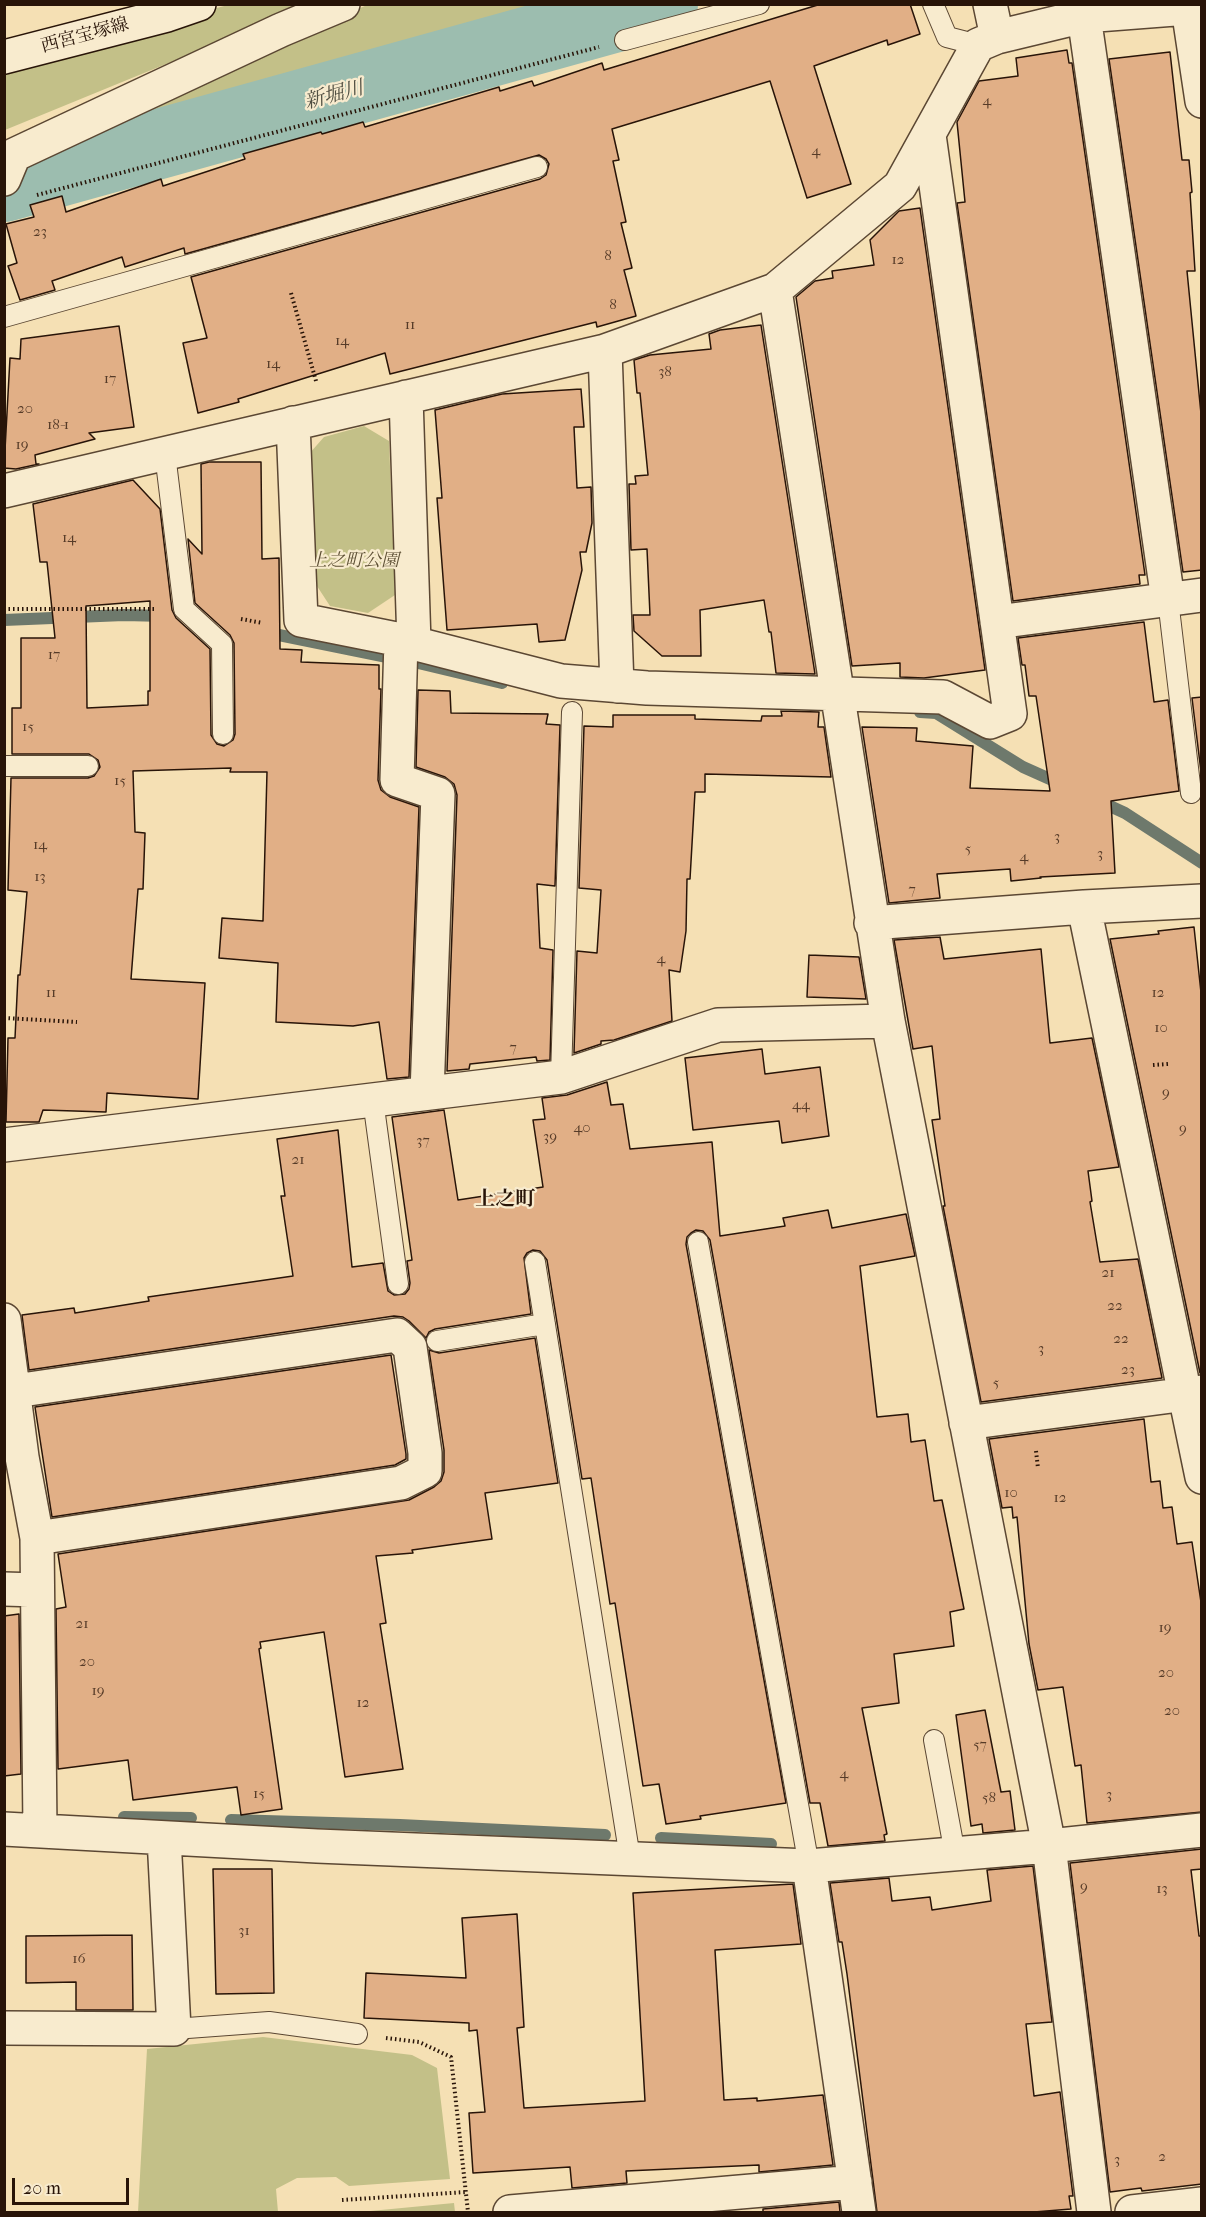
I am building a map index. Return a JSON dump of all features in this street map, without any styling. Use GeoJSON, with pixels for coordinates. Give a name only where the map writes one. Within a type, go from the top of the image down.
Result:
{"type":"FeatureCollection","features":[{"type":"Feature","properties":{"kind":"street","name":"西宮宝塚線"},"geometry":{"type":"LineString","coordinates":[[4,57],[167,15],[199,4]]}},
{"type":"Feature","properties":{"kind":"street"},"geometry":{"type":"LineString","coordinates":[[7,174],[14,155],[281,30],[343,4]]}},
{"type":"Feature","properties":{"kind":"street"},"geometry":{"type":"LineString","coordinates":[[4,491],[605,351],[775,290],[900,186],[987,41],[990,4]]}},
{"type":"Feature","properties":{"kind":"street"},"geometry":{"type":"LineString","coordinates":[[987,41],[1084,16],[1195,6],[1202,101]]}},
{"type":"Feature","properties":{"kind":"street"},"geometry":{"type":"LineString","coordinates":[[1084,16],[1168,600]]}},
{"type":"Feature","properties":{"kind":"street"},"geometry":{"type":"LineString","coordinates":[[293,423],[301,620],[407,642],[561,681],[617,686],[943,697],[990,722],[1011,714],[929,135]]}},
{"type":"Feature","properties":{"kind":"street"},"geometry":{"type":"LineString","coordinates":[[775,290],[871,923],[880,1021],[966,1423],[1049,1846],[1094,2212]]}},
{"type":"Feature","properties":{"kind":"street"},"geometry":{"type":"LineString","coordinates":[[605,351],[617,686]]}},
{"type":"Feature","properties":{"kind":"street"},"geometry":{"type":"LineString","coordinates":[[406,397],[407,642],[397,780],[438,795],[427,1093]]}},
{"type":"Feature","properties":{"kind":"street"},"geometry":{"type":"LineString","coordinates":[[997,622],[1202,595]]}},
{"type":"Feature","properties":{"kind":"street"},"geometry":{"type":"LineString","coordinates":[[871,923],[1084,907],[1202,901]]}},
{"type":"Feature","properties":{"kind":"street"},"geometry":{"type":"LineString","coordinates":[[1084,907],[1193,1393],[1202,1477]]}},
{"type":"Feature","properties":{"kind":"street"},"geometry":{"type":"LineString","coordinates":[[4,1145],[561,1077],[718,1025],[880,1021]]}},
{"type":"Feature","properties":{"kind":"street"},"geometry":{"type":"LineString","coordinates":[[4,1320],[22,1457],[37,1538],[40,1831]]}},
{"type":"Feature","properties":{"kind":"street"},"geometry":{"type":"LineString","coordinates":[[15,1392],[397,1335],[410,1347],[425,1453],[425,1471],[401,1483],[37,1538]]}},
{"type":"Feature","properties":{"kind":"street"},"geometry":{"type":"LineString","coordinates":[[966,1423],[1193,1393]]}},
{"type":"Feature","properties":{"kind":"street"},"geometry":{"type":"LineString","coordinates":[[4,1589],[37,1590]]}},
{"type":"Feature","properties":{"kind":"street"},"geometry":{"type":"LineString","coordinates":[[4,1829],[317,1846],[809,1866],[1049,1846],[1202,1830]]}},
{"type":"Feature","properties":{"kind":"street"},"geometry":{"type":"LineString","coordinates":[[4,2028],[174,2029],[164,1838]]}},
{"type":"Feature","properties":{"kind":"street"},"geometry":{"type":"LineString","coordinates":[[510,2212],[857,2197],[809,1866]]}},
{"type":"Feature","properties":{"kind":"street"},"geometry":{"type":"LineString","coordinates":[[1131,2212],[1202,2204]]}},
{"type":"Feature","properties":{"kind":"lane"},"geometry":{"type":"LineString","coordinates":[[625,40],[759,4]]}},
{"type":"Feature","properties":{"kind":"lane"},"geometry":{"type":"LineString","coordinates":[[933,4],[947,37],[987,41]]}},
{"type":"Feature","properties":{"kind":"lane"},"geometry":{"type":"LineString","coordinates":[[4,317],[537,166]]}},
{"type":"Feature","properties":{"kind":"lane"},"geometry":{"type":"LineString","coordinates":[[165,454],[184,609],[222,644],[223,734]]}},
{"type":"Feature","properties":{"kind":"lane"},"geometry":{"type":"LineString","coordinates":[[1168,600],[1191,793]]}},
{"type":"Feature","properties":{"kind":"lane"},"geometry":{"type":"LineString","coordinates":[[561,1077],[572,712]]}},
{"type":"Feature","properties":{"kind":"lane"},"geometry":{"type":"LineString","coordinates":[[4,766],[88,766]]}},
{"type":"Feature","properties":{"kind":"lane"},"geometry":{"type":"LineString","coordinates":[[373,1100],[398,1284]]}},
{"type":"Feature","properties":{"kind":"lane"},"geometry":{"type":"LineString","coordinates":[[698,1242],[809,1866]]}},
{"type":"Feature","properties":{"kind":"lane"},"geometry":{"type":"LineString","coordinates":[[536,1262],[630,1858]]}},
{"type":"Feature","properties":{"kind":"lane"},"geometry":{"type":"LineString","coordinates":[[436,1341],[546,1324]]}},
{"type":"Feature","properties":{"kind":"lane"},"geometry":{"type":"LineString","coordinates":[[934,1740],[955,1854]]}},
{"type":"Feature","properties":{"kind":"lane"},"geometry":{"type":"LineString","coordinates":[[174,2029],[269,2022],[357,2034]]}},
{"type":"Feature","properties":{"kind":"path"},"geometry":{"type":"LineString","coordinates":[[32,196],[625,40]]}},
{"type":"Feature","properties":{"kind":"path"},"geometry":{"type":"LineString","coordinates":[[291,293],[326,416]]}},
{"type":"Feature","properties":{"kind":"path"},"geometry":{"type":"LineString","coordinates":[[4,1018],[77,1022]]}},
{"type":"Feature","properties":{"kind":"path"},"geometry":{"type":"LineString","coordinates":[[357,2034],[419,2042],[451,2057],[468,2212]]}},
{"type":"Feature","properties":{"kind":"path"},"geometry":{"type":"LineString","coordinates":[[342,2200],[466,2192]]}},
{"type":"Feature","properties":{"kind":"green space"},"geometry":{"type":"Polygon","coordinates":[[[228,5],[310,5],[5,130],[5,64],[228,5]]]}},
{"type":"Feature","properties":{"kind":"green space"},"geometry":{"type":"Polygon","coordinates":[[[367,5],[581,5],[499,26],[28,174],[27,157],[367,5]]]}},
{"type":"Feature","properties":{"kind":"green space","name":"上之町公園"},"geometry":{"type":"Polygon","coordinates":[[[364,426],[389,441],[395,595],[368,613],[330,606],[315,583],[309,454],[324,437],[364,426]]]}},
{"type":"Feature","properties":{"kind":"green space"},"geometry":{"type":"Polygon","coordinates":[[[263,2037],[412,2055],[437,2068],[450,2179],[349,2186],[336,2177],[297,2178],[276,2189],[278,2212],[138,2212],[147,2049],[263,2037]]]}},
{"type":"Feature","properties":{"kind":"green space"},"geometry":{"type":"Polygon","coordinates":[[[454,2203],[455,2212],[360,2212],[454,2203]]]}},
{"type":"Feature","properties":{"kind":"building"},"geometry":{"type":"Polygon","coordinates":[[[821,4],[910,4],[920,34],[888,45],[887,40],[814,66],[851,184],[807,198],[770,81],[612,129],[619,160],[613,161],[626,222],[621,223],[632,268],[624,270],[636,316],[597,327],[596,322],[390,374],[385,353],[238,399],[239,402],[198,413],[183,343],[207,338],[191,277],[540,179],[546,175],[549,164],[539,155],[185,254],[184,248],[125,267],[122,257],[52,281],[55,290],[20,300],[8,266],[17,263],[6,224],[34,217],[30,205],[62,196],[66,212],[161,179],[163,186],[245,159],[243,154],[321,132],[322,134],[363,122],[365,127],[499,87],[500,91],[532,81],[534,86],[602,63],[604,70],[821,4]]]}},
{"type":"Feature","properties":{"kind":"building"},"geometry":{"type":"Polygon","coordinates":[[[1067,50],[1069,63],[1072,63],[1145,575],[1139,575],[1140,584],[1013,601],[957,203],[965,202],[957,122],[979,81],[1018,76],[1016,58],[1067,50]]]}},
{"type":"Feature","properties":{"kind":"building"},"geometry":{"type":"Polygon","coordinates":[[[1170,52],[1182,160],[1189,160],[1192,192],[1190,193],[1195,271],[1187,271],[1202,424],[1202,570],[1183,572],[1109,59],[1170,52]]]}},
{"type":"Feature","properties":{"kind":"building"},"geometry":{"type":"Polygon","coordinates":[[[920,208],[985,670],[924,678],[900,677],[900,663],[852,666],[796,297],[815,281],[833,278],[832,271],[874,265],[870,240],[899,211],[920,208]]]}},
{"type":"Feature","properties":{"kind":"building"},"geometry":{"type":"Polygon","coordinates":[[[761,325],[815,674],[776,673],[764,600],[700,610],[701,656],[662,656],[634,631],[633,615],[650,615],[647,549],[631,550],[629,484],[636,484],[635,476],[648,475],[640,393],[637,393],[634,360],[650,355],[711,349],[709,334],[720,330],[761,325]]]}},
{"type":"Feature","properties":{"kind":"building"},"geometry":{"type":"Polygon","coordinates":[[[119,326],[134,427],[89,433],[95,439],[35,455],[36,464],[39,464],[16,469],[4,468],[10,358],[20,359],[21,339],[119,326]]]}},
{"type":"Feature","properties":{"kind":"building"},"geometry":{"type":"Polygon","coordinates":[[[581,389],[584,427],[574,427],[577,488],[591,487],[592,523],[586,552],[580,552],[582,570],[565,640],[539,642],[537,624],[447,630],[437,498],[442,498],[435,410],[502,394],[581,389]]]}},
{"type":"Feature","properties":{"kind":"building"},"geometry":{"type":"Polygon","coordinates":[[[261,462],[262,559],[279,558],[280,649],[302,650],[301,662],[379,665],[379,689],[381,689],[378,780],[381,790],[390,797],[419,807],[409,1077],[387,1079],[379,1022],[353,1026],[276,1022],[278,963],[219,958],[222,918],[263,921],[267,772],[230,772],[231,768],[133,771],[135,832],[145,833],[143,889],[138,889],[131,979],[205,983],[198,1099],[107,1093],[106,1112],[43,1110],[39,1122],[6,1122],[8,1038],[15,1038],[18,975],[20,975],[27,892],[8,890],[11,778],[88,778],[94,776],[100,767],[98,760],[89,754],[12,754],[12,708],[21,708],[21,638],[55,638],[47,562],[40,562],[33,504],[133,480],[160,509],[172,610],[176,618],[210,649],[211,735],[217,744],[224,746],[233,740],[235,734],[234,643],[230,635],[195,603],[188,539],[202,554],[201,464],[261,462]],[[150,601],[86,606],[87,708],[148,705],[148,691],[150,691],[150,601]]]}},
{"type":"Feature","properties":{"kind":"building"},"geometry":{"type":"Polygon","coordinates":[[[1144,622],[1154,702],[1168,700],[1179,791],[1111,801],[1115,873],[1011,881],[1010,869],[937,874],[940,898],[889,903],[862,727],[917,728],[916,741],[973,746],[970,788],[1050,791],[1036,696],[1029,696],[1025,665],[1022,665],[1018,638],[1144,622]]]}},
{"type":"Feature","properties":{"kind":"building"},"geometry":{"type":"Polygon","coordinates":[[[418,690],[450,691],[451,713],[548,714],[546,724],[560,725],[555,886],[537,884],[540,948],[553,950],[550,1060],[537,1061],[536,1057],[470,1064],[469,1069],[447,1071],[457,795],[454,784],[445,777],[416,767],[418,690]]]}},
{"type":"Feature","properties":{"kind":"building"},"geometry":{"type":"Polygon","coordinates":[[[1202,697],[1202,780],[1192,698],[1202,697]]]}},
{"type":"Feature","properties":{"kind":"building"},"geometry":{"type":"Polygon","coordinates":[[[781,711],[819,712],[818,727],[824,727],[831,777],[705,774],[705,792],[695,792],[690,879],[687,879],[686,931],[680,972],[669,970],[672,1021],[614,1040],[601,1041],[601,1044],[574,1053],[577,951],[597,953],[601,890],[579,888],[584,726],[613,727],[613,715],[695,715],[695,719],[761,721],[762,716],[782,716],[781,711]]]}},
{"type":"Feature","properties":{"kind":"building"},"geometry":{"type":"Polygon","coordinates":[[[1194,927],[1202,1002],[1202,1372],[1200,1373],[1110,939],[1159,934],[1158,931],[1194,927]]]}},
{"type":"Feature","properties":{"kind":"building"},"geometry":{"type":"Polygon","coordinates":[[[940,937],[944,959],[1041,949],[1050,1043],[1092,1038],[1119,1167],[1088,1171],[1092,1201],[1090,1202],[1100,1262],[1138,1259],[1162,1378],[981,1402],[943,1206],[945,1206],[932,1120],[940,1119],[932,1046],[913,1049],[894,940],[940,937]]]}},
{"type":"Feature","properties":{"kind":"building"},"geometry":{"type":"Polygon","coordinates":[[[809,955],[859,957],[866,999],[807,997],[809,955]]]}},
{"type":"Feature","properties":{"kind":"building"},"geometry":{"type":"Polygon","coordinates":[[[762,1049],[765,1074],[820,1067],[829,1136],[782,1143],[779,1121],[693,1130],[685,1058],[762,1049]]]}},
{"type":"Feature","properties":{"kind":"building"},"geometry":{"type":"Polygon","coordinates":[[[607,1082],[611,1105],[623,1104],[630,1149],[712,1142],[720,1236],[785,1226],[783,1218],[828,1210],[832,1228],[906,1214],[915,1256],[860,1266],[877,1417],[908,1414],[911,1442],[925,1440],[934,1501],[942,1500],[964,1609],[950,1612],[954,1646],[894,1654],[899,1703],[862,1708],[887,1834],[884,1835],[885,1841],[828,1846],[820,1803],[810,1803],[710,1240],[703,1231],[696,1230],[691,1233],[687,1237],[686,1244],[786,1803],[700,1816],[701,1819],[666,1824],[659,1784],[643,1786],[615,1603],[610,1604],[591,1478],[582,1479],[547,1260],[540,1251],[533,1250],[524,1258],[531,1314],[435,1329],[429,1332],[426,1338],[409,1321],[403,1317],[394,1316],[29,1370],[22,1315],[74,1308],[75,1313],[149,1301],[148,1297],[293,1276],[281,1196],[285,1196],[277,1139],[338,1130],[352,1267],[383,1263],[388,1291],[394,1295],[405,1294],[410,1283],[407,1261],[412,1260],[392,1117],[444,1110],[458,1200],[543,1187],[533,1120],[545,1119],[542,1098],[567,1095],[607,1082]]]}},
{"type":"Feature","properties":{"kind":"building"},"geometry":{"type":"Polygon","coordinates":[[[535,1338],[558,1483],[485,1493],[492,1539],[412,1550],[413,1553],[376,1556],[386,1623],[380,1624],[403,1769],[345,1777],[324,1632],[260,1642],[261,1648],[259,1649],[282,1809],[241,1815],[237,1787],[133,1800],[128,1760],[58,1769],[56,1609],[66,1607],[58,1554],[409,1500],[434,1487],[441,1481],[444,1472],[444,1450],[429,1350],[439,1353],[535,1338]]]}},
{"type":"Feature","properties":{"kind":"building"},"geometry":{"type":"Polygon","coordinates":[[[391,1355],[406,1454],[406,1459],[395,1465],[52,1517],[35,1407],[391,1355]]]}},
{"type":"Feature","properties":{"kind":"building"},"geometry":{"type":"Polygon","coordinates":[[[1144,1419],[1151,1482],[1160,1481],[1163,1508],[1172,1507],[1177,1544],[1192,1542],[1202,1609],[1202,1812],[1087,1823],[1081,1765],[1075,1766],[1063,1687],[1038,1690],[1029,1644],[1017,1517],[1013,1518],[1012,1507],[1002,1508],[989,1439],[1144,1419]]]}},
{"type":"Feature","properties":{"kind":"building"},"geometry":{"type":"Polygon","coordinates":[[[19,1614],[21,1774],[4,1776],[4,1616],[19,1614]]]}},
{"type":"Feature","properties":{"kind":"building"},"geometry":{"type":"Polygon","coordinates":[[[985,1710],[1001,1792],[1010,1791],[1015,1830],[983,1833],[982,1824],[971,1826],[956,1715],[985,1710]]]}},
{"type":"Feature","properties":{"kind":"building"},"geometry":{"type":"Polygon","coordinates":[[[1202,1849],[1202,1869],[1191,1870],[1199,1936],[1202,1936],[1202,2184],[1110,2192],[1070,1863],[1202,1849]]]}},
{"type":"Feature","properties":{"kind":"building"},"geometry":{"type":"Polygon","coordinates":[[[1033,1866],[1052,2022],[1026,2024],[1034,2096],[1060,2092],[1073,2196],[1069,2196],[1071,2209],[1034,2212],[877,2212],[847,1974],[842,1942],[839,1942],[830,1883],[889,1878],[892,1901],[930,1897],[932,1910],[991,1901],[987,1870],[1033,1866]]]}},
{"type":"Feature","properties":{"kind":"building"},"geometry":{"type":"Polygon","coordinates":[[[213,1869],[272,1869],[274,1993],[216,1994],[213,1869]]]}},
{"type":"Feature","properties":{"kind":"building"},"geometry":{"type":"Polygon","coordinates":[[[793,1884],[801,1944],[715,1950],[724,2100],[757,2098],[757,2101],[823,2095],[833,2165],[759,2172],[759,2165],[626,2171],[627,2183],[572,2188],[570,2167],[473,2173],[469,2113],[485,2112],[477,2030],[469,2031],[469,2023],[364,2018],[366,1973],[466,1978],[462,1918],[517,1914],[524,2027],[517,2028],[524,2108],[645,2101],[633,1893],[793,1884]]]}},
{"type":"Feature","properties":{"kind":"building"},"geometry":{"type":"Polygon","coordinates":[[[132,1935],[133,2010],[76,2010],[76,1982],[26,1983],[26,1936],[132,1935]]]}},
{"type":"Feature","properties":{"kind":"building"},"geometry":{"type":"Polygon","coordinates":[[[839,2202],[840,2212],[763,2212],[763,2209],[839,2202]]]}},
{"type":"Feature","properties":{"kind":"waterway","name":"新堀川"},"geometry":{"type":"LineString","coordinates":[[4,187],[663,4]]}},
{"type":"Feature","properties":{"kind":"waterway"},"geometry":{"type":"LineString","coordinates":[[4,620],[124,615],[165,616]]}},
{"type":"Feature","properties":{"kind":"waterway"},"geometry":{"type":"LineString","coordinates":[[264,632],[387,657]]}},
{"type":"Feature","properties":{"kind":"waterway"},"geometry":{"type":"LineString","coordinates":[[414,662],[502,683]]}},
{"type":"Feature","properties":{"kind":"waterway"},"geometry":{"type":"LineString","coordinates":[[920,712],[936,713],[1023,767],[1061,784]]}},
{"type":"Feature","properties":{"kind":"waterway"},"geometry":{"type":"LineString","coordinates":[[1099,801],[1125,813],[1202,863]]}},
{"type":"Feature","properties":{"kind":"waterway"},"geometry":{"type":"LineString","coordinates":[[124,1817],[191,1818]]}},
{"type":"Feature","properties":{"kind":"waterway"},"geometry":{"type":"LineString","coordinates":[[231,1820],[605,1835]]}},
{"type":"Feature","properties":{"kind":"waterway"},"geometry":{"type":"LineString","coordinates":[[661,1838],[771,1844]]}},
{"type":"Feature","properties":{"kind":"district","name":"上之町"},"geometry":{"type":"Point","coordinates":[505,1200]}}]}
